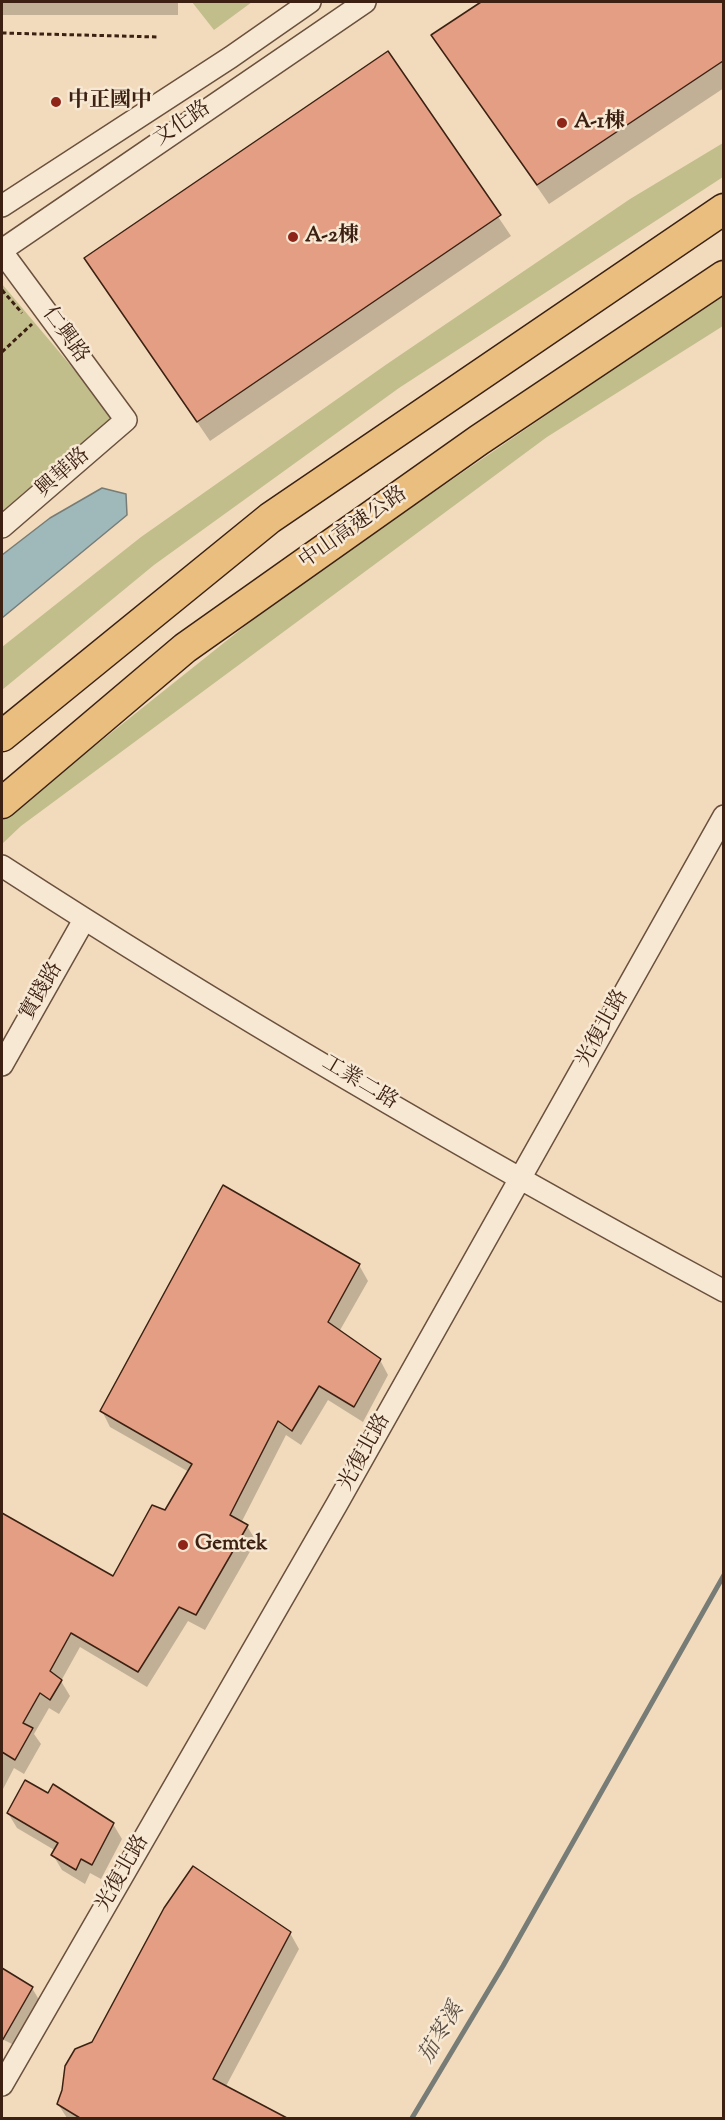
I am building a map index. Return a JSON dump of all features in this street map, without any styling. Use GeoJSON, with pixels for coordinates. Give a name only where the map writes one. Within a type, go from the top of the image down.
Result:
{"type":"FeatureCollection","features":[{"type":"Feature","properties":{"kind":"highway"},"geometry":{"type":"LineString","coordinates":[[2,736],[270,518],[723,209]]}},
{"type":"Feature","properties":{"kind":"highway","name":"中山高速公路"},"geometry":{"type":"LineString","coordinates":[[2,803],[185,648],[479,440],[723,276]]}},
{"type":"Feature","properties":{"kind":"street"},"geometry":{"type":"LineString","coordinates":[[2,206],[231,57],[310,2]]}},
{"type":"Feature","properties":{"kind":"street","name":"文化路"},"geometry":{"type":"LineString","coordinates":[[2,251],[365,2]]}},
{"type":"Feature","properties":{"kind":"street","name":"仁興路"},"geometry":{"type":"LineString","coordinates":[[2,251],[126,420]]}},
{"type":"Feature","properties":{"kind":"street","name":"興華路"},"geometry":{"type":"LineString","coordinates":[[2,527],[126,420]]}},
{"type":"Feature","properties":{"kind":"street","name":"光復北路"},"geometry":{"type":"LineString","coordinates":[[2,2085],[337,1504],[723,816]]}},
{"type":"Feature","properties":{"kind":"street","name":"工業二路"},"geometry":{"type":"LineString","coordinates":[[2,866],[84,920],[520,1180],[723,1291]]}},
{"type":"Feature","properties":{"kind":"street","name":"實踐路"},"geometry":{"type":"LineString","coordinates":[[2,1065],[84,920]]}},
{"type":"Feature","properties":{"kind":"path"},"geometry":{"type":"LineString","coordinates":[[2,33],[159,37]]}},
{"type":"Feature","properties":{"kind":"path"},"geometry":{"type":"LineString","coordinates":[[2,290],[32,324],[2,352]]}},
{"type":"Feature","properties":{"kind":"shaded area"},"geometry":{"type":"Polygon","coordinates":[[[192,2],[252,2],[214,30],[192,2]]]}},
{"type":"Feature","properties":{"kind":"shaded area"},"geometry":{"type":"Polygon","coordinates":[[[723,143],[723,177],[399,388],[154,565],[2,690],[2,647],[141,537],[387,364],[630,199],[723,143]]]}},
{"type":"Feature","properties":{"kind":"shaded area"},"geometry":{"type":"Polygon","coordinates":[[[2,284],[114,417],[2,516],[2,284]]]}},
{"type":"Feature","properties":{"kind":"shaded area"},"geometry":{"type":"Polygon","coordinates":[[[723,294],[723,326],[547,437],[21,826],[2,844],[2,820],[285,594],[723,294]]]}},
{"type":"Feature","properties":{"kind":"water"},"geometry":{"type":"Polygon","coordinates":[[[102,488],[126,494],[127,515],[2,618],[2,555],[50,518],[102,488]]]}},
{"type":"Feature","properties":{"kind":"building","name":"A-1棟"},"geometry":{"type":"Polygon","coordinates":[[[481,2],[723,2],[723,61],[537,185],[431,35],[481,2]]]}},
{"type":"Feature","properties":{"kind":"building","name":"A-2棟"},"geometry":{"type":"Polygon","coordinates":[[[388,51],[501,215],[197,422],[84,258],[388,51]]]}},
{"type":"Feature","properties":{"kind":"building"},"geometry":{"type":"Polygon","coordinates":[[[223,1185],[360,1264],[328,1322],[381,1359],[354,1407],[319,1386],[292,1431],[278,1421],[230,1515],[248,1525],[196,1615],[179,1607],[138,1672],[71,1633],[50,1671],[62,1680],[50,1700],[40,1693],[23,1723],[33,1728],[15,1760],[2,1752],[2,1513],[113,1576],[152,1505],[165,1510],[192,1464],[100,1411],[223,1185]]]}},
{"type":"Feature","properties":{"kind":"building"},"geometry":{"type":"Polygon","coordinates":[[[25,1780],[48,1793],[53,1784],[114,1823],[92,1865],[81,1859],[76,1870],[51,1855],[58,1843],[7,1813],[25,1780]]]}},
{"type":"Feature","properties":{"kind":"building"},"geometry":{"type":"Polygon","coordinates":[[[193,1866],[291,1932],[213,2079],[287,2118],[80,2118],[57,2104],[62,2090],[65,2066],[75,2049],[92,2042],[164,1908],[193,1866]]]}},
{"type":"Feature","properties":{"kind":"building"},"geometry":{"type":"Polygon","coordinates":[[[2,1968],[33,1987],[2,2041],[2,1968]]]}},
{"type":"Feature","properties":{"kind":"waterway","name":"茄苳溪"},"geometry":{"type":"LineString","coordinates":[[412,2118],[503,1966],[724,1575]]}},
{"type":"Feature","properties":{"kind":"place","name":"中正國中"},"geometry":{"type":"Point","coordinates":[56,102]}},
{"type":"Feature","properties":{"kind":"place","name":"A-1棟"},"geometry":{"type":"Point","coordinates":[562,123]}},
{"type":"Feature","properties":{"kind":"place","name":"A-2棟"},"geometry":{"type":"Point","coordinates":[293,237]}},
{"type":"Feature","properties":{"kind":"place","name":"Gemtek"},"geometry":{"type":"Point","coordinates":[183,1545]}}]}
